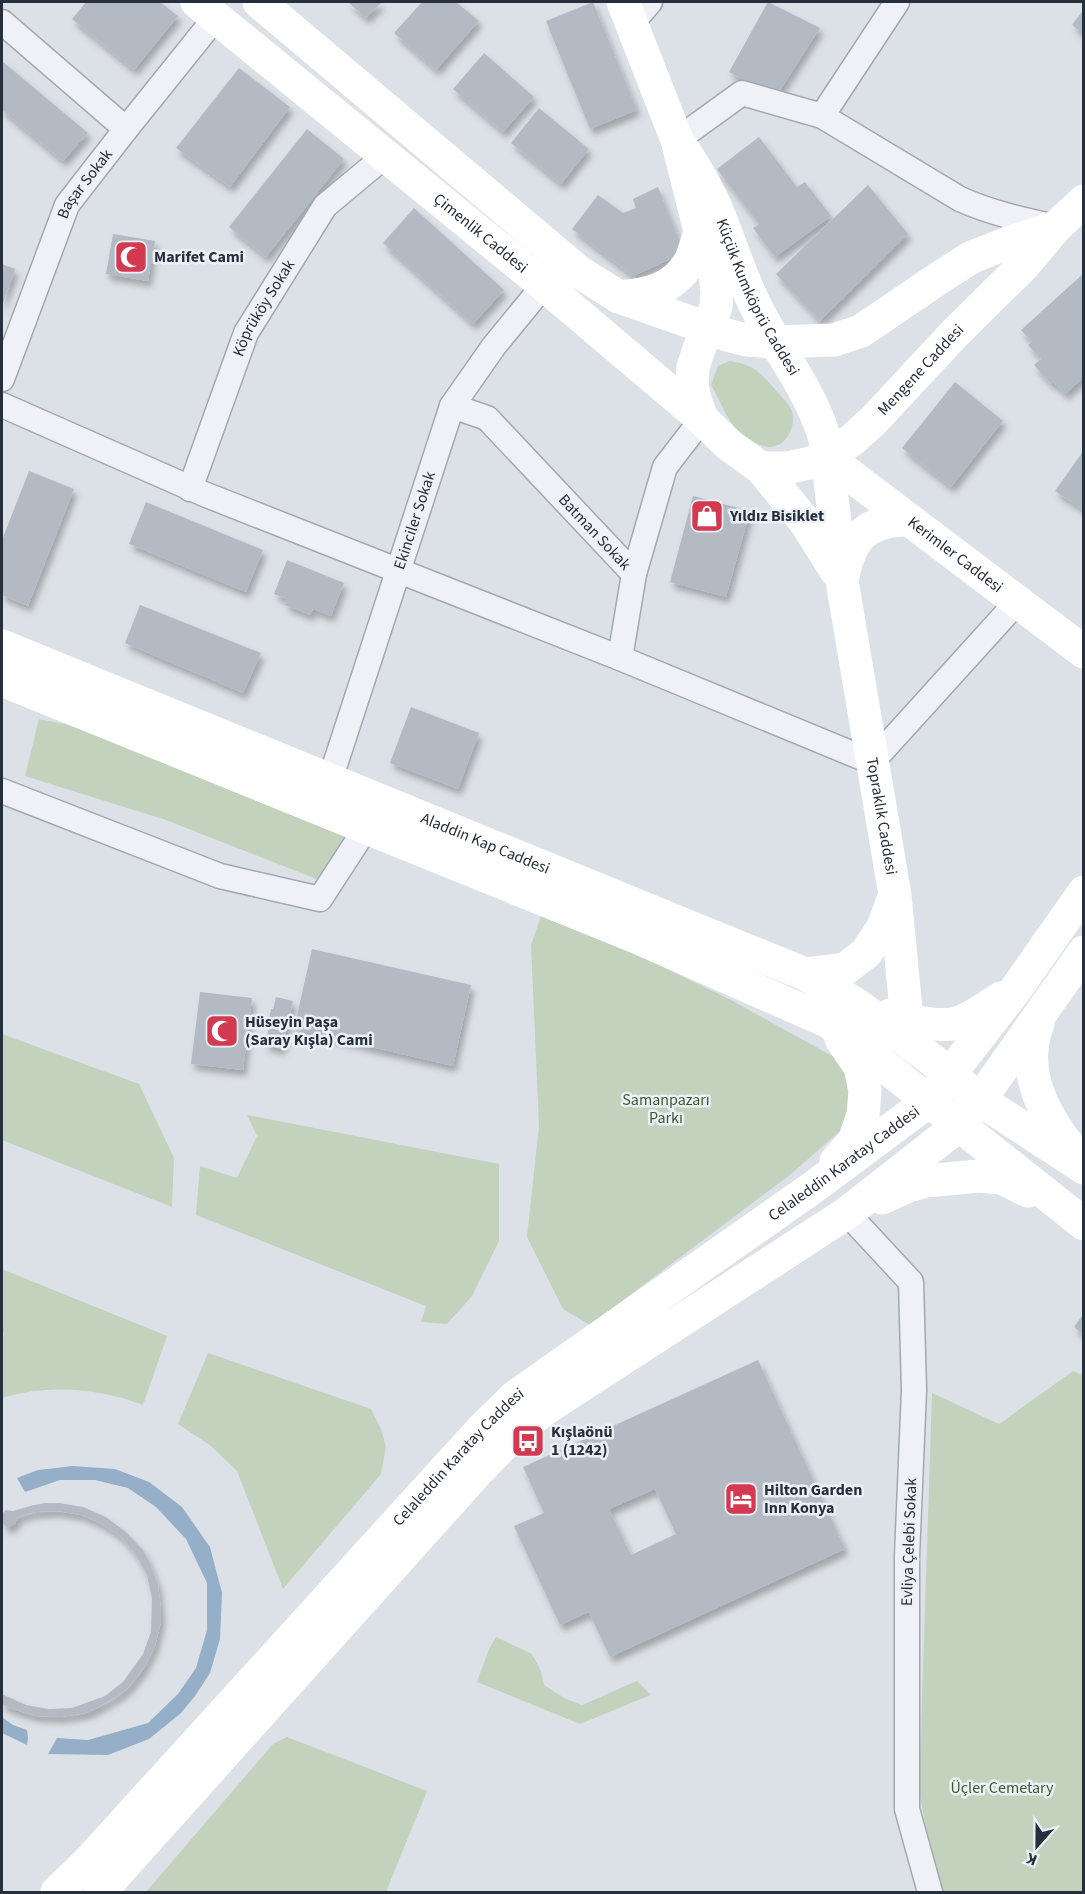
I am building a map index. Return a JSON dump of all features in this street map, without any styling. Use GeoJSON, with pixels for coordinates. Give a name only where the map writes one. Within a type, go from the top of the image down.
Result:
{"type":"FeatureCollection","features":[{"type":"Feature","properties":{"kind":"street","name":"Çimenlik Caddesi"},"geometry":{"type":"LineString","coordinates":[[259,2],[579,272],[619,297],[708,329],[747,340],[774,342]]}},
{"type":"Feature","properties":{"kind":"street"},"geometry":{"type":"LineString","coordinates":[[822,116],[897,2]]}},
{"type":"Feature","properties":{"kind":"street","name":"Çimenlik Caddesi"},"geometry":{"type":"LineString","coordinates":[[207,9],[544,285],[702,419],[729,445],[762,468]]}},
{"type":"Feature","properties":{"kind":"street","name":"Başar Sokak"},"geometry":{"type":"LineString","coordinates":[[2,379],[67,206],[126,129],[207,9]]}},
{"type":"Feature","properties":{"kind":"street","name":"Küçük Kumköprü Caddesi"},"geometry":{"type":"LineString","coordinates":[[635,9],[677,140],[700,231],[715,272],[716,307],[693,367],[692,385],[702,419]]}},
{"type":"Feature","properties":{"kind":"street"},"geometry":{"type":"LineString","coordinates":[[2,22],[126,129]]}},
{"type":"Feature","properties":{"kind":"street"},"geometry":{"type":"LineString","coordinates":[[677,140],[742,93],[822,116],[960,199],[979,208],[1056,227]]}},
{"type":"Feature","properties":{"kind":"street","name":"Küçük Kumköprü Caddesi"},"geometry":{"type":"LineString","coordinates":[[677,140],[699,172],[713,200],[754,303],[774,342],[814,406],[825,439],[832,504]]}},
{"type":"Feature","properties":{"kind":"street","name":"Köprüköy Sokak"},"geometry":{"type":"LineString","coordinates":[[190,489],[246,333],[325,206],[385,156]]}},
{"type":"Feature","properties":{"kind":"street","name":"Mengene Caddesi"},"geometry":{"type":"LineString","coordinates":[[762,468],[787,468],[826,457],[852,440],[874,420],[923,365],[1023,266],[1056,227],[1083,201]]}},
{"type":"Feature","properties":{"kind":"street","name":"Mengene Caddesi"},"geometry":{"type":"LineString","coordinates":[[774,342],[834,340],[861,332],[972,257],[1056,227]]}},
{"type":"Feature","properties":{"kind":"street"},"geometry":{"type":"LineString","coordinates":[[619,297],[646,295],[676,278],[690,261],[700,231]]}},
{"type":"Feature","properties":{"kind":"street","name":"Ekinciler Sokak"},"geometry":{"type":"LineString","coordinates":[[330,780],[452,406],[495,346],[544,285]]}},
{"type":"Feature","properties":{"kind":"street"},"geometry":{"type":"LineString","coordinates":[[2,405],[190,489],[620,658],[872,762],[1017,602]]}},
{"type":"Feature","properties":{"kind":"street","name":"Batman Sokak"},"geometry":{"type":"LineString","coordinates":[[452,406],[488,418],[634,574]]}},
{"type":"Feature","properties":{"kind":"street","name":"Batman Sokak"},"geometry":{"type":"LineString","coordinates":[[634,574],[665,467],[702,419]]}},
{"type":"Feature","properties":{"kind":"street","name":"Kerimler Caddesi"},"geometry":{"type":"LineString","coordinates":[[826,457],[1083,652]]}},
{"type":"Feature","properties":{"kind":"street","name":"Topraklık Caddesi"},"geometry":{"type":"LineString","coordinates":[[762,468],[806,524],[842,581]]}},
{"type":"Feature","properties":{"kind":"street","name":"Topraklık Caddesi"},"geometry":{"type":"LineString","coordinates":[[832,504],[842,581],[895,895],[907,1020],[920,1050]]}},
{"type":"Feature","properties":{"kind":"street"},"geometry":{"type":"LineString","coordinates":[[842,581],[848,556],[862,534],[882,522],[907,520]]}},
{"type":"Feature","properties":{"kind":"street"},"geometry":{"type":"LineString","coordinates":[[620,658],[634,574]]}},
{"type":"Feature","properties":{"kind":"street","name":"Aladdin Kap Caddesi"},"geometry":{"type":"LineString","coordinates":[[2,646],[805,974],[856,1004],[951,1075]]}},
{"type":"Feature","properties":{"kind":"street","name":"Aladdin Kap Caddesi"},"geometry":{"type":"LineString","coordinates":[[2,680],[636,938],[829,1022],[929,1101]]}},
{"type":"Feature","properties":{"kind":"street"},"geometry":{"type":"LineString","coordinates":[[2,791],[220,876],[320,898],[366,828]]}},
{"type":"Feature","properties":{"kind":"street"},"geometry":{"type":"LineString","coordinates":[[1083,892],[1016,989],[951,1075],[980,1100],[1083,1167]]}},
{"type":"Feature","properties":{"kind":"street"},"geometry":{"type":"LineString","coordinates":[[805,974],[845,969],[866,953],[883,927],[895,895]]}},
{"type":"Feature","properties":{"kind":"street"},"geometry":{"type":"LineString","coordinates":[[980,1100],[1083,952]]}},
{"type":"Feature","properties":{"kind":"street"},"geometry":{"type":"LineString","coordinates":[[856,1004],[907,1020],[942,1024],[958,1023],[1016,989]]}},
{"type":"Feature","properties":{"kind":"street"},"geometry":{"type":"LineString","coordinates":[[1043,1011],[1033,1036],[1031,1065],[1036,1090],[1048,1116],[1083,1167]]}},
{"type":"Feature","properties":{"kind":"street"},"geometry":{"type":"LineString","coordinates":[[815,1186],[854,1141],[863,1115],[865,1091],[860,1067],[829,1022]]}},
{"type":"Feature","properties":{"kind":"street","name":"Celaleddin Karatay Caddesi"},"geometry":{"type":"LineString","coordinates":[[57,1893],[89,1861],[483,1428],[516,1396],[815,1186],[929,1101],[951,1075]]}},
{"type":"Feature","properties":{"kind":"street","name":"Celaleddin Karatay Caddesi"},"geometry":{"type":"LineString","coordinates":[[100,1893],[476,1473],[512,1436],[542,1411],[847,1213],[958,1126],[980,1100]]}},
{"type":"Feature","properties":{"kind":"street"},"geometry":{"type":"LineString","coordinates":[[929,1101],[1078,1220]]}},
{"type":"Feature","properties":{"kind":"street"},"geometry":{"type":"LineString","coordinates":[[847,1213],[908,1186],[926,1181],[978,1176],[1002,1178],[1078,1220]]}},
{"type":"Feature","properties":{"kind":"street","name":"Evliya Çelebi Sokak"},"geometry":{"type":"LineString","coordinates":[[847,1213],[911,1282],[914,1390],[907,1556],[906,1809],[930,1893]]}},
{"type":"Feature","properties":{"kind":"street"},"geometry":{"type":"LineString","coordinates":[[50,1893],[89,1861]]}},
{"type":"Feature","properties":{"kind":"green space"},"geometry":{"type":"Polygon","coordinates":[[[730,361],[749,366],[758,372],[792,411],[793,422],[790,434],[778,445],[767,447],[750,440],[736,429],[727,416],[711,385],[718,366],[730,361]]]}},
{"type":"Feature","properties":{"kind":"green space"},"geometry":{"type":"Polygon","coordinates":[[[39,719],[146,741],[355,825],[329,884],[166,820],[25,776],[39,719]]]}},
{"type":"Feature","properties":{"kind":"green space","name":"Samanpazarı Parkı"},"geometry":{"type":"Polygon","coordinates":[[[542,913],[634,953],[731,1000],[852,1067],[856,1117],[791,1174],[590,1325],[563,1309],[527,1237],[539,1126],[531,945],[542,913]]]}},
{"type":"Feature","properties":{"kind":"green space"},"geometry":{"type":"Polygon","coordinates":[[[2,1034],[139,1084],[174,1158],[172,1207],[2,1140],[2,1034]]]}},
{"type":"Feature","properties":{"kind":"green space"},"geometry":{"type":"Polygon","coordinates":[[[247,1115],[499,1164],[499,1241],[472,1296],[447,1324],[421,1322],[426,1306],[196,1215],[200,1166],[237,1178],[257,1136],[247,1115]]]}},
{"type":"Feature","properties":{"kind":"green space"},"geometry":{"type":"Polygon","coordinates":[[[2,1269],[167,1336],[143,1405],[108,1395],[73,1390],[37,1391],[2,1398],[4,1334],[2,1269]]]}},
{"type":"Feature","properties":{"kind":"green space"},"geometry":{"type":"Polygon","coordinates":[[[208,1353],[371,1409],[381,1429],[386,1447],[381,1474],[283,1589],[237,1471],[211,1446],[178,1424],[208,1353]]]}},
{"type":"Feature","properties":{"kind":"green space","name":"Üçler Cemetary"},"geometry":{"type":"Polygon","coordinates":[[[1073,1371],[1083,1375],[1083,1892],[939,1892],[919,1792],[932,1393],[999,1424],[1073,1371]]]}},
{"type":"Feature","properties":{"kind":"green space"},"geometry":{"type":"Polygon","coordinates":[[[496,1637],[532,1654],[541,1671],[544,1685],[566,1699],[582,1705],[637,1681],[651,1695],[580,1724],[477,1682],[496,1637]]]}},
{"type":"Feature","properties":{"kind":"green space"},"geometry":{"type":"Polygon","coordinates":[[[287,1737],[427,1791],[386,1892],[146,1892],[273,1744],[287,1737]]]}},
{"type":"Feature","properties":{"kind":"water"},"geometry":{"type":"Polygon","coordinates":[[[73,1466],[115,1469],[149,1482],[182,1507],[210,1547],[222,1593],[220,1639],[210,1673],[195,1696],[181,1713],[149,1739],[108,1755],[48,1754],[57,1738],[88,1740],[148,1723],[178,1694],[196,1668],[207,1630],[207,1583],[186,1539],[156,1507],[128,1488],[95,1480],[60,1480],[25,1492],[17,1478],[38,1470],[73,1466]]]}},
{"type":"Feature","properties":{"kind":"water"},"geometry":{"type":"Polygon","coordinates":[[[2,1717],[13,1725],[27,1730],[27,1745],[2,1733],[2,1717]]]}},
{"type":"Feature","properties":{"kind":"building"},"geometry":{"type":"Polygon","coordinates":[[[86,2],[160,2],[178,16],[134,70],[72,19],[86,2]]]}},
{"type":"Feature","properties":{"kind":"building"},"geometry":{"type":"Polygon","coordinates":[[[348,2],[382,2],[366,18],[348,2]]]}},
{"type":"Feature","properties":{"kind":"building"},"geometry":{"type":"Polygon","coordinates":[[[422,2],[456,2],[479,21],[436,70],[394,33],[422,2]]]}},
{"type":"Feature","properties":{"kind":"building"},"geometry":{"type":"Polygon","coordinates":[[[593,2],[637,110],[590,129],[546,21],[593,2]]]}},
{"type":"Feature","properties":{"kind":"building"},"geometry":{"type":"Polygon","coordinates":[[[768,2],[820,28],[775,98],[729,72],[768,2]]]}},
{"type":"Feature","properties":{"kind":"building"},"geometry":{"type":"Polygon","coordinates":[[[1084,9],[1084,34],[1072,25],[1084,9]]]}},
{"type":"Feature","properties":{"kind":"building"},"geometry":{"type":"Polygon","coordinates":[[[484,53],[534,97],[503,132],[453,89],[484,53]]]}},
{"type":"Feature","properties":{"kind":"building"},"geometry":{"type":"Polygon","coordinates":[[[2,61],[88,133],[63,161],[2,110],[2,61]]]}},
{"type":"Feature","properties":{"kind":"building"},"geometry":{"type":"Polygon","coordinates":[[[239,68],[290,107],[230,187],[176,148],[239,68]]]}},
{"type":"Feature","properties":{"kind":"building"},"geometry":{"type":"Polygon","coordinates":[[[539,108],[589,149],[561,184],[511,143],[539,108]]]}},
{"type":"Feature","properties":{"kind":"building"},"geometry":{"type":"Polygon","coordinates":[[[307,129],[344,159],[266,257],[229,227],[307,129]]]}},
{"type":"Feature","properties":{"kind":"building"},"geometry":{"type":"Polygon","coordinates":[[[759,137],[797,187],[805,182],[831,216],[775,257],[753,228],[759,224],[717,169],[759,137]]]}},
{"type":"Feature","properties":{"kind":"building"},"geometry":{"type":"Polygon","coordinates":[[[868,185],[908,234],[820,321],[776,274],[868,185]]]}},
{"type":"Feature","properties":{"kind":"building"},"geometry":{"type":"Polygon","coordinates":[[[658,187],[684,253],[633,276],[572,229],[598,195],[623,213],[636,208],[633,199],[658,187]]]}},
{"type":"Feature","properties":{"kind":"building"},"geometry":{"type":"Polygon","coordinates":[[[414,208],[504,290],[473,324],[383,243],[414,208]]]}},
{"type":"Feature","properties":{"kind":"building","name":"Marifet Cami"},"geometry":{"type":"Polygon","coordinates":[[[113,234],[155,241],[148,281],[106,274],[113,234]]]}},
{"type":"Feature","properties":{"kind":"building"},"geometry":{"type":"Polygon","coordinates":[[[2,264],[15,269],[2,306],[2,264]]]}},
{"type":"Feature","properties":{"kind":"building"},"geometry":{"type":"Polygon","coordinates":[[[1084,273],[1084,377],[1065,394],[1053,382],[1051,384],[1034,365],[1041,359],[1028,345],[1032,342],[1021,330],[1084,273]]]}},
{"type":"Feature","properties":{"kind":"building"},"geometry":{"type":"Polygon","coordinates":[[[955,382],[1003,421],[951,487],[902,448],[955,382]]]}},
{"type":"Feature","properties":{"kind":"building"},"geometry":{"type":"Polygon","coordinates":[[[1084,450],[1084,510],[1055,491],[1084,450]]]}},
{"type":"Feature","properties":{"kind":"building"},"geometry":{"type":"Polygon","coordinates":[[[29,471],[74,489],[28,606],[2,595],[2,540],[29,471]]]}},
{"type":"Feature","properties":{"kind":"building"},"geometry":{"type":"Polygon","coordinates":[[[693,496],[750,511],[726,597],[670,582],[693,496]]]}},
{"type":"Feature","properties":{"kind":"building"},"geometry":{"type":"Polygon","coordinates":[[[146,502],[263,550],[246,592],[129,544],[146,502]]]}},
{"type":"Feature","properties":{"kind":"building"},"geometry":{"type":"Polygon","coordinates":[[[287,560],[344,583],[331,616],[313,609],[310,615],[285,605],[287,599],[274,594],[287,560]]]}},
{"type":"Feature","properties":{"kind":"building"},"geometry":{"type":"Polygon","coordinates":[[[140,605],[261,653],[243,693],[125,643],[140,605]]]}},
{"type":"Feature","properties":{"kind":"building"},"geometry":{"type":"Polygon","coordinates":[[[411,707],[479,733],[458,789],[390,763],[411,707]]]}},
{"type":"Feature","properties":{"kind":"building"},"geometry":{"type":"Polygon","coordinates":[[[312,949],[471,985],[453,1066],[294,1029],[312,949]]]}},
{"type":"Feature","properties":{"kind":"building","name":"Hüseyin Paşa (Saray Kışla) Cami"},"geometry":{"type":"Polygon","coordinates":[[[200,992],[252,998],[243,1070],[191,1064],[200,992]]]}},
{"type":"Feature","properties":{"kind":"building"},"geometry":{"type":"Polygon","coordinates":[[[276,997],[293,1001],[282,1049],[265,1045],[271,1009],[273,1009],[276,997]]]}},
{"type":"Feature","properties":{"kind":"building"},"geometry":{"type":"Polygon","coordinates":[[[1084,1313],[1084,1335],[1074,1327],[1084,1313]]]}},
{"type":"Feature","properties":{"kind":"building","name":"Hilton Garden Inn Konya"},"geometry":{"type":"Polygon","coordinates":[[[758,1360],[845,1549],[610,1657],[589,1612],[560,1625],[514,1526],[544,1513],[523,1467],[758,1360]],[[655,1489],[609,1509],[631,1555],[676,1534],[655,1489]]]}},
{"type":"Feature","properties":{"kind":"building"},"geometry":{"type":"Polygon","coordinates":[[[46,1503],[83,1507],[106,1517],[126,1532],[143,1550],[149,1561],[158,1585],[161,1609],[161,1622],[155,1646],[144,1668],[129,1687],[86,1713],[61,1717],[36,1716],[12,1709],[2,1704],[2,1694],[26,1705],[49,1709],[72,1708],[105,1696],[123,1682],[143,1654],[151,1632],[152,1598],[147,1575],[136,1555],[121,1537],[102,1524],[81,1515],[58,1511],[24,1515],[17,1518],[15,1524],[9,1527],[2,1522],[2,1514],[6,1510],[13,1511],[46,1503]]]}},
{"type":"Feature","properties":{"kind":"place","name":"Marifet Cami"},"geometry":{"type":"Point","coordinates":[131,257]}},
{"type":"Feature","properties":{"kind":"place","name":"Yıldız Bisiklet"},"geometry":{"type":"Point","coordinates":[707,516]}},
{"type":"Feature","properties":{"kind":"place","name":"Hüseyin Paşa (Saray Kışla) Cami"},"geometry":{"type":"Point","coordinates":[222,1031]}},
{"type":"Feature","properties":{"kind":"place","name":"Kışlaönü 1 (1242)"},"geometry":{"type":"Point","coordinates":[528,1441]}},
{"type":"Feature","properties":{"kind":"place","name":"Hilton Garden Inn Konya"},"geometry":{"type":"Point","coordinates":[741,1499]}}]}
